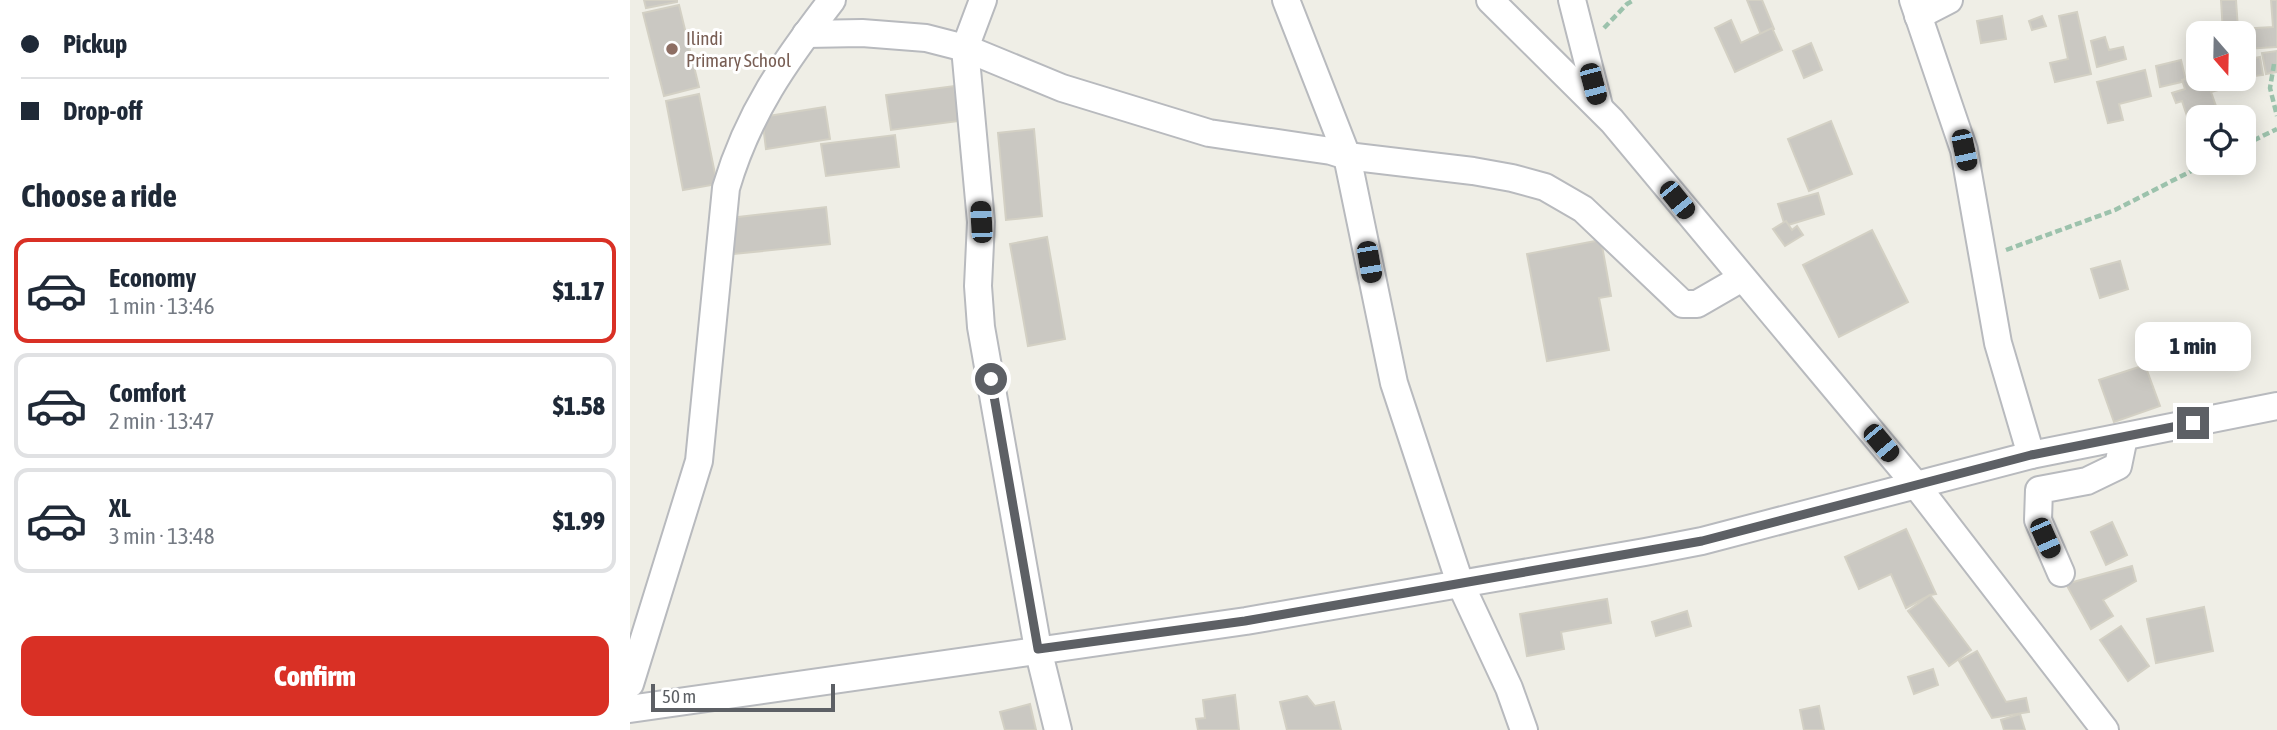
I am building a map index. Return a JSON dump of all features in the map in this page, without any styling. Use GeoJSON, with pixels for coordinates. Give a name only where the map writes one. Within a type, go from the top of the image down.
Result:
{"type":"FeatureCollection","features":[{"type":"Feature","properties":{"kind":"street"},"geometry":{"type":"LineString","coordinates":[[983,0],[965,48],[981,212],[978,286],[981,327],[1038,649],[1058,730]]}},
{"type":"Feature","properties":{"kind":"street"},"geometry":{"type":"LineString","coordinates":[[1286,0],[1347,156],[1394,383],[1460,583],[1509,688],[1524,730]]}},
{"type":"Feature","properties":{"kind":"street"},"geometry":{"type":"LineString","coordinates":[[1490,0],[1612,121],[1916,485],[2105,730]]}},
{"type":"Feature","properties":{"kind":"street"},"geometry":{"type":"LineString","coordinates":[[1572,0],[1600,108]]}},
{"type":"Feature","properties":{"kind":"street"},"geometry":{"type":"LineString","coordinates":[[1949,0],[1915,8],[1964,150],[1998,343],[2031,455]]}},
{"type":"Feature","properties":{"kind":"street"},"geometry":{"type":"LineString","coordinates":[[630,684],[699,461],[726,188],[736,151],[779,71],[818,12],[862,33],[914,36],[965,48],[1062,88],[1209,133],[1331,151],[1347,156],[1473,171],[1545,187],[1583,209],[1683,304],[1697,304],[1742,278]]}},
{"type":"Feature","properties":{"kind":"street"},"geometry":{"type":"LineString","coordinates":[[630,709],[1245,621],[1702,541],[2031,455],[2277,405]]}},
{"type":"Feature","properties":{"kind":"street"},"geometry":{"type":"LineString","coordinates":[[2061,573],[2038,520],[2039,490],[2087,481],[2118,466],[2124,437]]}},
{"type":"Feature","properties":{"kind":"path"},"geometry":{"type":"LineString","coordinates":[[2274,64],[2270,88],[2277,116]]}},
{"type":"Feature","properties":{"kind":"path"},"geometry":{"type":"LineString","coordinates":[[2256,139],[2277,129]]}},
{"type":"Feature","properties":{"kind":"path"},"geometry":{"type":"LineString","coordinates":[[1983,259],[2115,210],[2186,174]]}},
{"type":"Feature","properties":{"kind":"building"},"geometry":{"type":"Polygon","coordinates":[[[644,0],[677,0],[677,2],[646,8],[644,0]]]}},
{"type":"Feature","properties":{"kind":"building"},"geometry":{"type":"Polygon","coordinates":[[[1747,0],[1762,0],[1774,29],[1761,35],[1747,0]]]}},
{"type":"Feature","properties":{"kind":"building"},"geometry":{"type":"Polygon","coordinates":[[[2221,0],[2236,0],[2237,21],[2222,21],[2221,0]]]}},
{"type":"Feature","properties":{"kind":"building"},"geometry":{"type":"Polygon","coordinates":[[[2271,0],[2277,0],[2277,47],[2256,48],[2256,28],[2273,27],[2271,0]]]}},
{"type":"Feature","properties":{"kind":"building"},"geometry":{"type":"Polygon","coordinates":[[[679,5],[699,87],[664,96],[643,13],[679,5]]]}},
{"type":"Feature","properties":{"kind":"building"},"geometry":{"type":"Polygon","coordinates":[[[2077,12],[2091,74],[2055,82],[2050,63],[2068,59],[2059,16],[2077,12]]]}},
{"type":"Feature","properties":{"kind":"building"},"geometry":{"type":"Polygon","coordinates":[[[2002,16],[2006,39],[1981,43],[1977,21],[2002,16]]]}},
{"type":"Feature","properties":{"kind":"building"},"geometry":{"type":"Polygon","coordinates":[[[2042,16],[2046,26],[2032,30],[2029,21],[2042,16]]]}},
{"type":"Feature","properties":{"kind":"building"},"geometry":{"type":"Polygon","coordinates":[[[1731,20],[1741,43],[1772,28],[1782,50],[1735,72],[1715,28],[1731,20]]]}},
{"type":"Feature","properties":{"kind":"building"},"geometry":{"type":"Polygon","coordinates":[[[2105,37],[2109,50],[2123,47],[2126,59],[2097,67],[2091,41],[2105,37]]]}},
{"type":"Feature","properties":{"kind":"building"},"geometry":{"type":"Polygon","coordinates":[[[1811,43],[1822,70],[1804,78],[1793,51],[1811,43]]]}},
{"type":"Feature","properties":{"kind":"building"},"geometry":{"type":"Polygon","coordinates":[[[2277,51],[2277,72],[2266,74],[2262,53],[2277,51]]]}},
{"type":"Feature","properties":{"kind":"building"},"geometry":{"type":"Polygon","coordinates":[[[2260,57],[2263,75],[2256,76],[2256,58],[2260,57]]]}},
{"type":"Feature","properties":{"kind":"building"},"geometry":{"type":"Polygon","coordinates":[[[2181,60],[2186,81],[2160,87],[2156,66],[2181,60]]]}},
{"type":"Feature","properties":{"kind":"building"},"geometry":{"type":"Polygon","coordinates":[[[2145,70],[2151,96],[2119,104],[2123,120],[2108,123],[2097,82],[2145,70]]]}},
{"type":"Feature","properties":{"kind":"building"},"geometry":{"type":"Polygon","coordinates":[[[2186,79],[2186,91],[2214,91],[2211,92],[2216,105],[2186,105],[2186,113],[2182,101],[2176,103],[2172,93],[2185,89],[2182,80],[2186,79]]]}},
{"type":"Feature","properties":{"kind":"building"},"geometry":{"type":"Polygon","coordinates":[[[954,86],[959,121],[891,130],[886,95],[954,86]]]}},
{"type":"Feature","properties":{"kind":"building"},"geometry":{"type":"Polygon","coordinates":[[[699,94],[717,184],[683,190],[666,101],[699,94]]]}},
{"type":"Feature","properties":{"kind":"building"},"geometry":{"type":"Polygon","coordinates":[[[825,107],[830,139],[766,149],[762,117],[825,107]]]}},
{"type":"Feature","properties":{"kind":"building"},"geometry":{"type":"Polygon","coordinates":[[[1831,121],[1852,174],[1809,191],[1788,139],[1831,121]]]}},
{"type":"Feature","properties":{"kind":"building"},"geometry":{"type":"Polygon","coordinates":[[[1034,129],[1042,216],[1006,220],[998,133],[1034,129]]]}},
{"type":"Feature","properties":{"kind":"building"},"geometry":{"type":"Polygon","coordinates":[[[895,135],[899,167],[826,176],[821,144],[895,135]]]}},
{"type":"Feature","properties":{"kind":"building"},"geometry":{"type":"Polygon","coordinates":[[[1818,193],[1824,214],[1785,226],[1778,204],[1818,193]]]}},
{"type":"Feature","properties":{"kind":"building"},"geometry":{"type":"Polygon","coordinates":[[[826,207],[830,244],[734,254],[730,218],[826,207]]]}},
{"type":"Feature","properties":{"kind":"building"},"geometry":{"type":"Polygon","coordinates":[[[1786,221],[1792,230],[1797,226],[1803,235],[1785,246],[1773,229],[1786,221]]]}},
{"type":"Feature","properties":{"kind":"building"},"geometry":{"type":"Polygon","coordinates":[[[1872,230],[1908,302],[1839,337],[1803,265],[1872,230]]]}},
{"type":"Feature","properties":{"kind":"building"},"geometry":{"type":"Polygon","coordinates":[[[1047,237],[1065,339],[1028,346],[1010,244],[1047,237]]]}},
{"type":"Feature","properties":{"kind":"building"},"geometry":{"type":"Polygon","coordinates":[[[1601,240],[1611,296],[1599,298],[1609,350],[1547,361],[1527,254],[1601,240]]]}},
{"type":"Feature","properties":{"kind":"building"},"geometry":{"type":"Polygon","coordinates":[[[2120,261],[2128,289],[2100,298],[2091,269],[2120,261]]]}},
{"type":"Feature","properties":{"kind":"building"},"geometry":{"type":"Polygon","coordinates":[[[2145,365],[2160,406],[2114,422],[2099,380],[2145,365]]]}},
{"type":"Feature","properties":{"kind":"building"},"geometry":{"type":"Polygon","coordinates":[[[2112,522],[2127,555],[2106,565],[2091,532],[2112,522]]]}},
{"type":"Feature","properties":{"kind":"building"},"geometry":{"type":"Polygon","coordinates":[[[1906,529],[1936,594],[1906,608],[1891,574],[1859,589],[1845,557],[1906,529]]]}},
{"type":"Feature","properties":{"kind":"building"},"geometry":{"type":"Polygon","coordinates":[[[2132,566],[2136,581],[2103,600],[2113,616],[2091,629],[2066,584],[2132,566]]]}},
{"type":"Feature","properties":{"kind":"building"},"geometry":{"type":"Polygon","coordinates":[[[1930,595],[1971,650],[1949,666],[1908,611],[1930,595]]]}},
{"type":"Feature","properties":{"kind":"building"},"geometry":{"type":"Polygon","coordinates":[[[1607,599],[1611,623],[1561,632],[1564,649],[1527,656],[1520,614],[1607,599]]]}},
{"type":"Feature","properties":{"kind":"building"},"geometry":{"type":"Polygon","coordinates":[[[2204,607],[2213,651],[2156,663],[2147,619],[2204,607]]]}},
{"type":"Feature","properties":{"kind":"building"},"geometry":{"type":"Polygon","coordinates":[[[1687,611],[1691,626],[1656,636],[1652,622],[1687,611]]]}},
{"type":"Feature","properties":{"kind":"building"},"geometry":{"type":"Polygon","coordinates":[[[2121,626],[2149,666],[2128,681],[2100,640],[2121,626]]]}},
{"type":"Feature","properties":{"kind":"building"},"geometry":{"type":"Polygon","coordinates":[[[1977,651],[2006,702],[2026,698],[2029,712],[1992,718],[1959,661],[1977,651]]]}},
{"type":"Feature","properties":{"kind":"building"},"geometry":{"type":"Polygon","coordinates":[[[1933,669],[1938,685],[1914,694],[1908,677],[1933,669]]]}},
{"type":"Feature","properties":{"kind":"building"},"geometry":{"type":"Polygon","coordinates":[[[1235,695],[1239,730],[1198,730],[1196,719],[1205,718],[1203,700],[1235,695]]]}},
{"type":"Feature","properties":{"kind":"building"},"geometry":{"type":"Polygon","coordinates":[[[1307,696],[1315,706],[1334,702],[1341,730],[1287,730],[1280,702],[1307,696]]]}},
{"type":"Feature","properties":{"kind":"building"},"geometry":{"type":"Polygon","coordinates":[[[1030,704],[1036,730],[1005,730],[1000,712],[1030,704]]]}},
{"type":"Feature","properties":{"kind":"building"},"geometry":{"type":"Polygon","coordinates":[[[1819,706],[1824,730],[1804,730],[1800,710],[1819,706]]]}},
{"type":"Feature","properties":{"kind":"building"},"geometry":{"type":"Polygon","coordinates":[[[2020,714],[2025,730],[2004,730],[2001,720],[2020,714]]]}},
{"type":"Feature","properties":{"kind":"place","name":"Ilindi Primary School"},"geometry":{"type":"Point","coordinates":[672,49]}},
{"type":"Feature","properties":{"kind":"route"},"geometry":{"type":"LineString","coordinates":[[991,379],[1038,649],[1245,621],[1702,541],[2031,455],[2193,423]]}}]}
